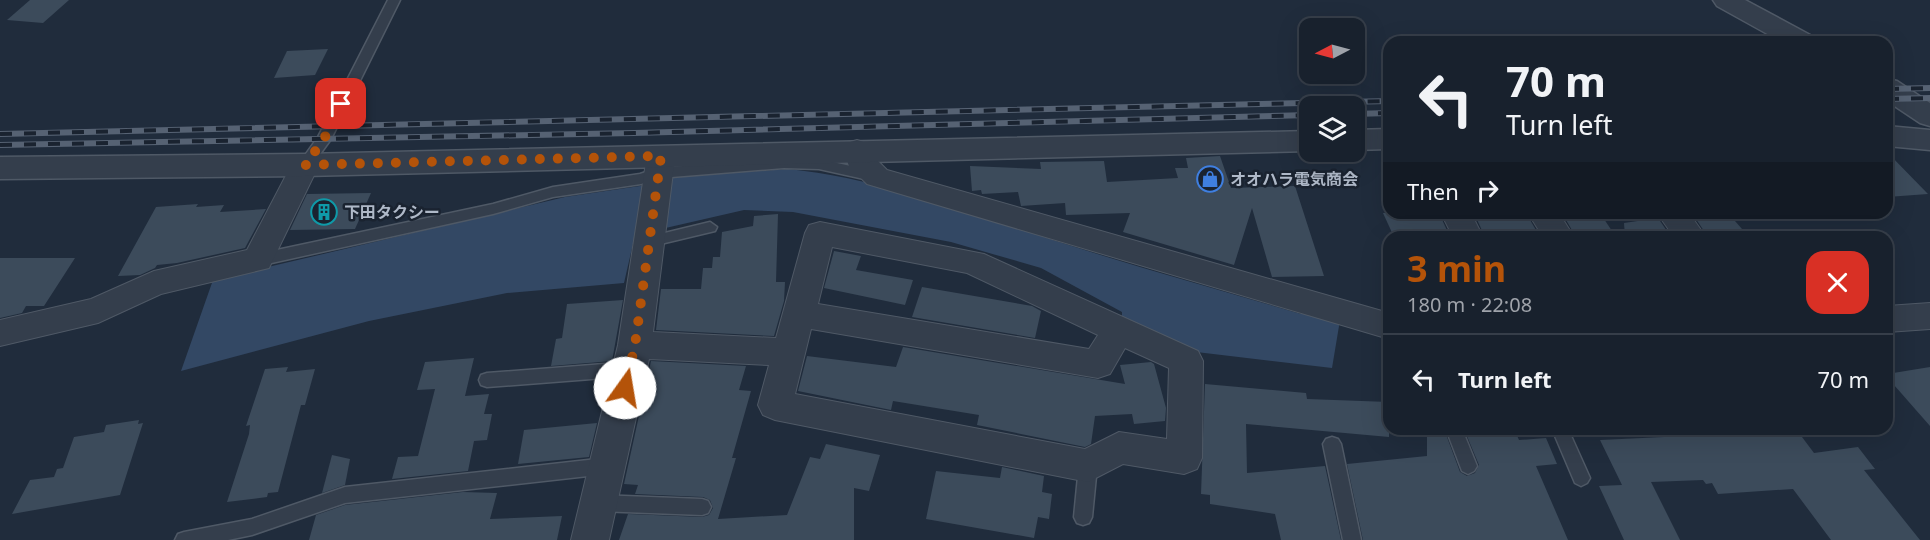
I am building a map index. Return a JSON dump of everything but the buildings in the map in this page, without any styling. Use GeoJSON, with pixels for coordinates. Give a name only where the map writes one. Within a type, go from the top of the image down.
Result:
{"type":"FeatureCollection","features":[{"type":"Feature","properties":{"kind":"street"},"geometry":{"type":"LineString","coordinates":[[1726,0],[1792,36]]}},
{"type":"Feature","properties":{"kind":"street"},"geometry":{"type":"LineString","coordinates":[[1893,92],[1926,111]]}},
{"type":"Feature","properties":{"kind":"street"},"geometry":{"type":"LineString","coordinates":[[1893,115],[1926,111]]}},
{"type":"Feature","properties":{"kind":"street"},"geometry":{"type":"LineString","coordinates":[[1893,137],[1930,140]]}},
{"type":"Feature","properties":{"kind":"street"},"geometry":{"type":"LineString","coordinates":[[1365,140],[1383,139]]}},
{"type":"Feature","properties":{"kind":"street"},"geometry":{"type":"LineString","coordinates":[[0,168],[659,164],[857,150],[1299,141]]}},
{"type":"Feature","properties":{"kind":"street"},"geometry":{"type":"LineString","coordinates":[[857,150],[859,159],[877,177],[1383,324]]}},
{"type":"Feature","properties":{"kind":"street"},"geometry":{"type":"LineString","coordinates":[[590,540],[633,357],[659,164]]}},
{"type":"Feature","properties":{"kind":"street"},"geometry":{"type":"LineString","coordinates":[[0,333],[98,309],[154,283],[258,260],[305,165]]}},
{"type":"Feature","properties":{"kind":"street"},"geometry":{"type":"LineString","coordinates":[[1677,219],[1686,231]]}},
{"type":"Feature","properties":{"kind":"street"},"geometry":{"type":"LineString","coordinates":[[820,232],[973,262],[1186,361],[1184,458],[1119,448],[1088,466],[775,405],[798,314],[820,232]]}},
{"type":"Feature","properties":{"kind":"street"},"geometry":{"type":"LineString","coordinates":[[798,314],[1098,364],[1118,330]]}},
{"type":"Feature","properties":{"kind":"street"},"geometry":{"type":"LineString","coordinates":[[1893,319],[1930,316]]}},
{"type":"Feature","properties":{"kind":"street"},"geometry":{"type":"LineString","coordinates":[[633,357],[787,352]]}},
{"type":"Feature","properties":{"kind":"lane"},"geometry":{"type":"LineString","coordinates":[[305,165],[324,139],[394,0]]}},
{"type":"Feature","properties":{"kind":"lane"},"geometry":{"type":"LineString","coordinates":[[258,260],[493,209],[554,192],[641,179],[659,164],[819,164],[877,177]]}},
{"type":"Feature","properties":{"kind":"lane"},"geometry":{"type":"LineString","coordinates":[[648,242],[710,227]]}},
{"type":"Feature","properties":{"kind":"lane"},"geometry":{"type":"LineString","coordinates":[[487,380],[633,357]]}},
{"type":"Feature","properties":{"kind":"lane"},"geometry":{"type":"LineString","coordinates":[[1456,435],[1468,466]]}},
{"type":"Feature","properties":{"kind":"lane"},"geometry":{"type":"LineString","coordinates":[[1563,435],[1581,478]]}},
{"type":"Feature","properties":{"kind":"lane"},"geometry":{"type":"LineString","coordinates":[[1332,444],[1352,540]]}},
{"type":"Feature","properties":{"kind":"lane"},"geometry":{"type":"LineString","coordinates":[[184,540],[252,527],[345,495],[606,465]]}},
{"type":"Feature","properties":{"kind":"lane"},"geometry":{"type":"LineString","coordinates":[[1083,517],[1088,466]]}},
{"type":"Feature","properties":{"kind":"lane"},"geometry":{"type":"LineString","coordinates":[[598,503],[702,507]]}},
{"type":"Feature","properties":{"kind":"water"},"geometry":{"type":"Polygon","coordinates":[[[788,169],[890,188],[1178,278],[1301,314],[1304,309],[1340,320],[1332,368],[1188,351],[1122,319],[1122,312],[1041,268],[951,242],[793,212],[744,210],[635,235],[624,283],[507,293],[369,321],[181,371],[213,280],[565,197],[640,186],[678,176],[788,169]]]}},
{"type":"Feature","properties":{"kind":"railway"},"geometry":{"type":"LineString","coordinates":[[1893,89],[1930,88]]}},
{"type":"Feature","properties":{"kind":"railway"},"geometry":{"type":"LineString","coordinates":[[1893,99],[1930,98]]}},
{"type":"Feature","properties":{"kind":"railway"},"geometry":{"type":"LineString","coordinates":[[0,134],[1383,101]]}},
{"type":"Feature","properties":{"kind":"railway"},"geometry":{"type":"LineString","coordinates":[[1365,114],[1383,113]]}},
{"type":"Feature","properties":{"kind":"railway"},"geometry":{"type":"LineString","coordinates":[[0,145],[634,133],[1299,115]]}},
{"type":"Feature","properties":{"kind":"place","name":"オオハラ電気商会"},"geometry":{"type":"Point","coordinates":[1210,179]}},
{"type":"Feature","properties":{"kind":"place","name":"下田タクシー"},"geometry":{"type":"Point","coordinates":[324,212]}},
{"type":"Feature","properties":{"kind":"route"},"geometry":{"type":"LineString","coordinates":[[341,104],[324,139],[305,165],[661,156],[635,345],[625,388]]}}]}
